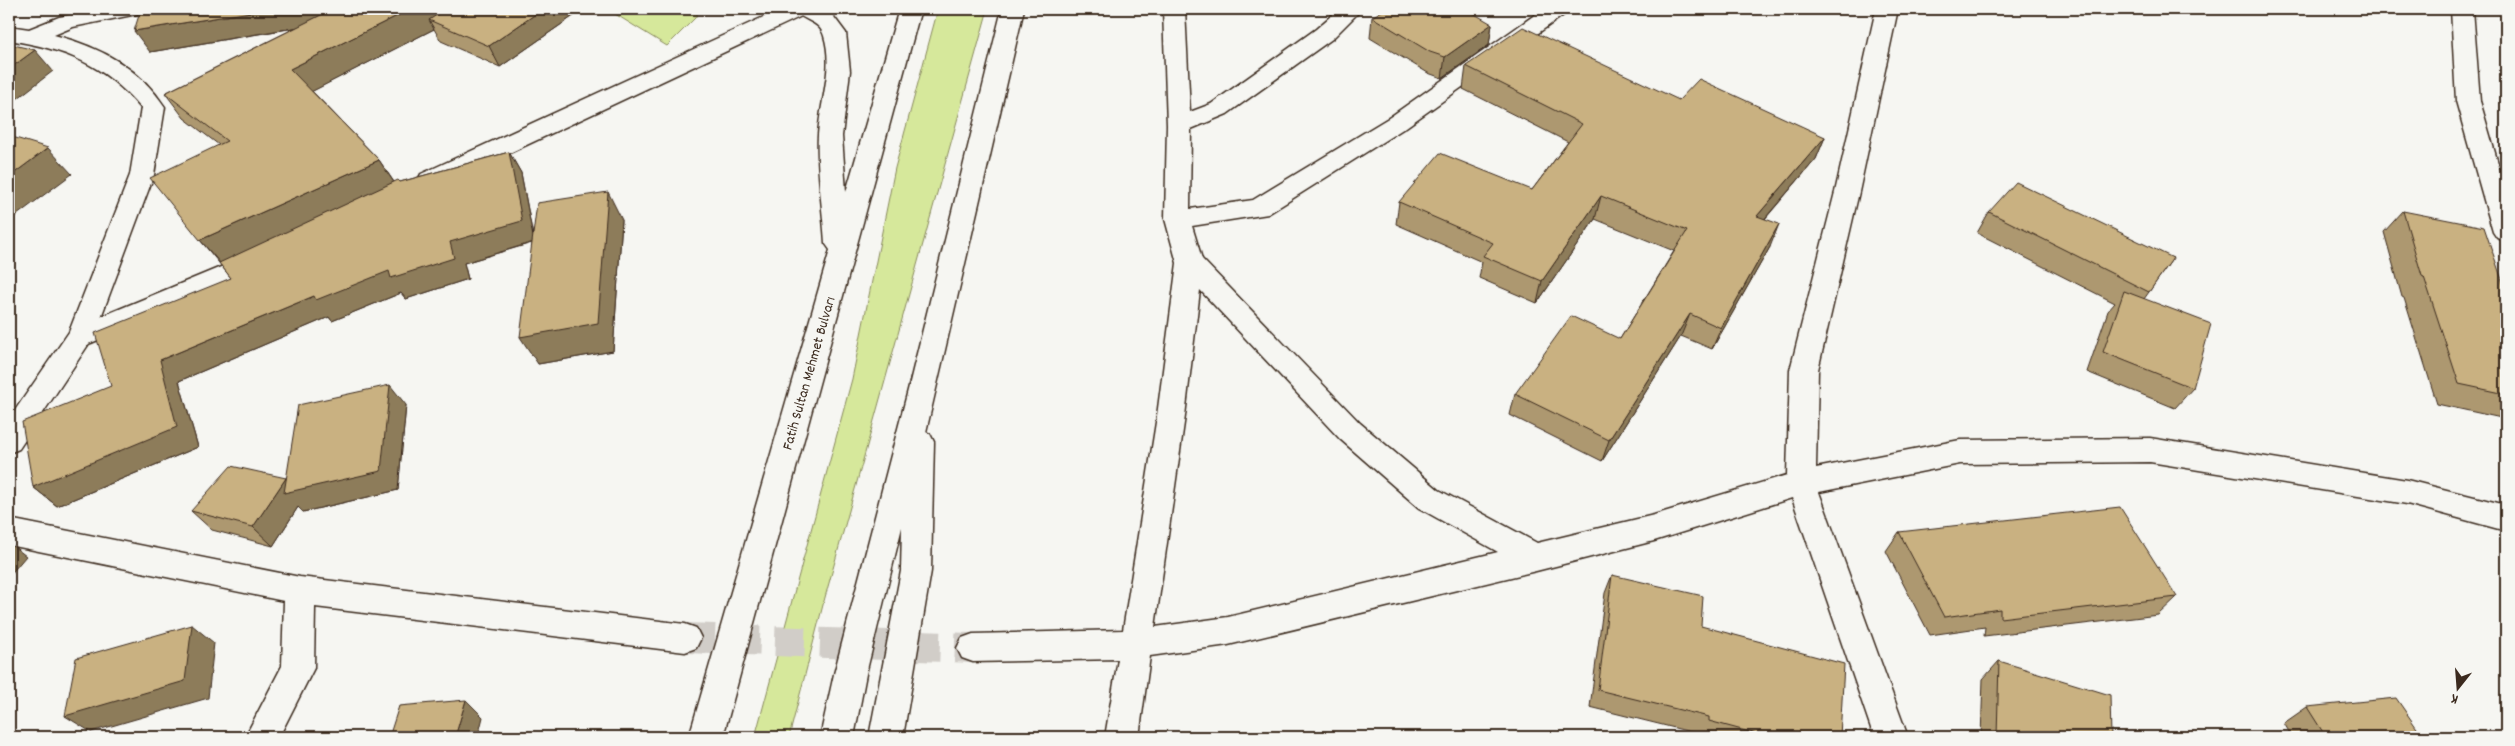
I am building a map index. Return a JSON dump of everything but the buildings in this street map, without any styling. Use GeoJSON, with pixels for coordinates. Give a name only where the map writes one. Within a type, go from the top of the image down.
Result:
{"type":"FeatureCollection","features":[{"type":"Feature","properties":{"kind":"main road"},"geometry":{"type":"LineString","coordinates":[[20,34],[129,9]]}},
{"type":"Feature","properties":{"kind":"main road"},"geometry":{"type":"LineString","coordinates":[[409,190],[798,9]]}},
{"type":"Feature","properties":{"kind":"main road"},"geometry":{"type":"LineString","coordinates":[[804,9],[823,18],[835,33],[838,54],[839,71],[830,136],[839,264]]}},
{"type":"Feature","properties":{"kind":"main road","name":"Fatih Sultan Mehmet Bulvarı"},"geometry":{"type":"LineString","coordinates":[[706,737],[910,9]]}},
{"type":"Feature","properties":{"kind":"main road"},"geometry":{"type":"LineString","coordinates":[[837,737],[850,674],[922,390],[1013,9]]}},
{"type":"Feature","properties":{"kind":"main road"},"geometry":{"type":"LineString","coordinates":[[1122,737],[1134,644],[1171,416],[1190,263],[1177,219],[1179,125],[1174,9]]}},
{"type":"Feature","properties":{"kind":"main road"},"geometry":{"type":"LineString","coordinates":[[1179,125],[1219,109],[1324,34],[1351,9]]}},
{"type":"Feature","properties":{"kind":"main road"},"geometry":{"type":"LineString","coordinates":[[1177,219],[1259,208],[1398,122],[1557,9]]}},
{"type":"Feature","properties":{"kind":"main road"},"geometry":{"type":"LineString","coordinates":[[1887,9],[1847,192],[1804,370],[1801,483],[1891,737]]}},
{"type":"Feature","properties":{"kind":"main road"},"geometry":{"type":"LineString","coordinates":[[2462,9],[2468,100],[2506,232]]}},
{"type":"Feature","properties":{"kind":"main road"},"geometry":{"type":"LineString","coordinates":[[9,441],[81,336],[142,175],[161,103],[86,52],[20,34]]}},
{"type":"Feature","properties":{"kind":"main road"},"geometry":{"type":"LineString","coordinates":[[81,336],[282,250]]}},
{"type":"Feature","properties":{"kind":"main road"},"geometry":{"type":"LineString","coordinates":[[1190,263],[1350,431],[1421,493],[1536,558]]}},
{"type":"Feature","properties":{"kind":"main road"},"geometry":{"type":"LineString","coordinates":[[886,737],[916,572],[922,390]]}},
{"type":"Feature","properties":{"kind":"main road"},"geometry":{"type":"LineString","coordinates":[[973,648],[1134,644],[1228,631],[1654,528],[1801,483],[1960,452],[2150,450],[2408,492],[2506,518]]}},
{"type":"Feature","properties":{"kind":"main road"},"geometry":{"type":"LineString","coordinates":[[9,532],[300,591],[684,638]]}},
{"type":"Feature","properties":{"kind":"main road"},"geometry":{"type":"LineString","coordinates":[[262,737],[298,668],[300,591]]}},
{"type":"Feature","properties":{"kind":"green space"},"geometry":{"type":"Polygon","coordinates":[[[607,9],[700,9],[695,18],[667,46],[607,9]]]}},
{"type":"Feature","properties":{"kind":"green space"},"geometry":{"type":"Polygon","coordinates":[[[938,9],[988,9],[824,601],[789,737],[755,737],[852,379],[895,168],[938,9]]]}},
{"type":"Feature","properties":{"kind":"tunnel"},"geometry":{"type":"LineString","coordinates":[[685,638],[973,648]]}}]}
